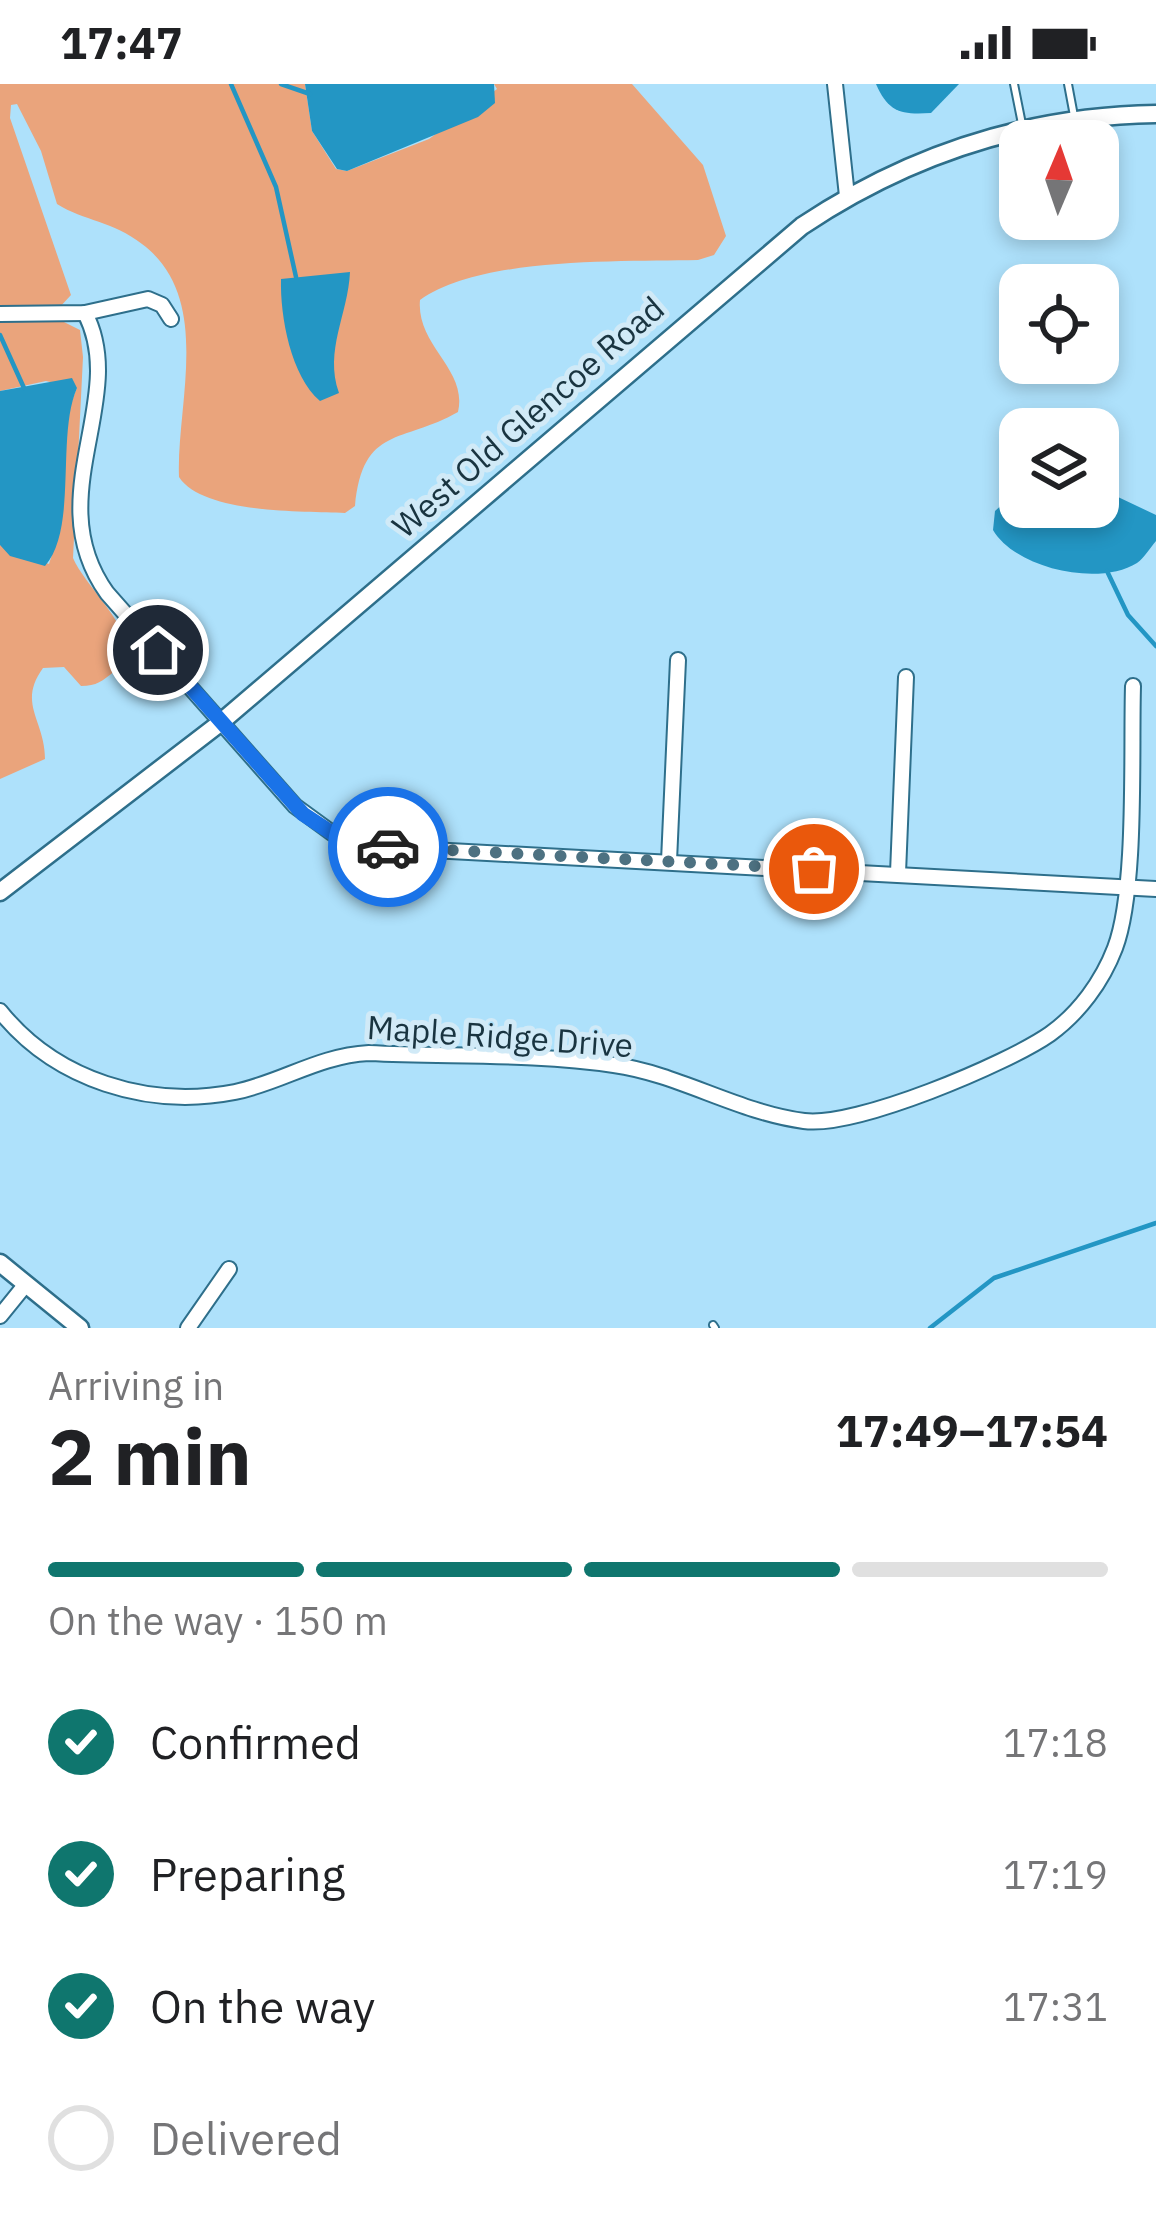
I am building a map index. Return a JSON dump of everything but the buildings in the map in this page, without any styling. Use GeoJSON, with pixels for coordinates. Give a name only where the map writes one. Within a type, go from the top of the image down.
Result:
{"type":"FeatureCollection","features":[{"type":"Feature","properties":{"kind":"street"},"geometry":{"type":"LineString","coordinates":[[835,84],[847,196]]}},
{"type":"Feature","properties":{"kind":"street","name":"West Old Glencoe Road"},"geometry":{"type":"LineString","coordinates":[[1069,120],[1156,114]]}},
{"type":"Feature","properties":{"kind":"street","name":"West Old Glencoe Road"},"geometry":{"type":"LineString","coordinates":[[0,892],[220,722],[700,308],[847,196],[955,146],[999,134]]}},
{"type":"Feature","properties":{"kind":"street"},"geometry":{"type":"LineString","coordinates":[[0,314],[85,313],[148,299],[162,305],[171,319]]}},
{"type":"Feature","properties":{"kind":"street"},"geometry":{"type":"LineString","coordinates":[[85,313],[98,360],[79,505],[85,556],[106,593],[303,814],[353,842],[1156,889]]}},
{"type":"Feature","properties":{"kind":"street"},"geometry":{"type":"LineString","coordinates":[[669,861],[678,660]]}},
{"type":"Feature","properties":{"kind":"street"},"geometry":{"type":"LineString","coordinates":[[898,873],[906,677]]}},
{"type":"Feature","properties":{"kind":"street","name":"Maple Ridge Drive"},"geometry":{"type":"LineString","coordinates":[[0,1011],[49,1059],[115,1088],[161,1096],[238,1091],[332,1055],[369,1053],[611,1064],[768,1115],[811,1123],[854,1118],[1027,1047],[1070,1017],[1096,986],[1114,952],[1125,887],[1133,686]]}},
{"type":"Feature","properties":{"kind":"street"},"geometry":{"type":"LineString","coordinates":[[0,1263],[80,1328]]}},
{"type":"Feature","properties":{"kind":"street"},"geometry":{"type":"LineString","coordinates":[[188,1328],[229,1270]]}},
{"type":"Feature","properties":{"kind":"street"},"geometry":{"type":"LineString","coordinates":[[0,1316],[26,1284]]}},
{"type":"Feature","properties":{"kind":"lane"},"geometry":{"type":"LineString","coordinates":[[1014,84],[1021,120]]}},
{"type":"Feature","properties":{"kind":"lane"},"geometry":{"type":"LineString","coordinates":[[1068,84],[1075,119]]}},
{"type":"Feature","properties":{"kind":"shaded area"},"geometry":{"type":"Polygon","coordinates":[[[0,84],[305,84],[312,131],[336,169],[347,171],[429,139],[497,89],[494,84],[632,84],[703,165],[726,236],[714,255],[698,260],[515,269],[479,275],[420,300],[426,331],[456,383],[458,412],[376,449],[359,480],[355,506],[345,513],[231,504],[191,489],[179,477],[186,353],[178,293],[164,267],[142,244],[57,204],[41,151],[17,104],[11,105],[10,118],[71,295],[59,308],[0,308],[0,84]]]}},
{"type":"Feature","properties":{"kind":"shaded area"},"geometry":{"type":"Polygon","coordinates":[[[60,320],[80,330],[83,357],[73,558],[113,616],[126,646],[115,671],[95,684],[81,686],[64,667],[43,668],[32,702],[45,759],[0,779],[0,545],[49,564],[58,520],[65,430],[77,388],[46,381],[0,391],[0,321],[60,320]]]}},
{"type":"Feature","properties":{"kind":"water"},"geometry":{"type":"Polygon","coordinates":[[[305,84],[494,84],[495,103],[478,117],[347,171],[337,169],[312,131],[305,84]]]}},
{"type":"Feature","properties":{"kind":"water"},"geometry":{"type":"Polygon","coordinates":[[[876,84],[959,84],[931,113],[921,113],[891,106],[876,84]]]}},
{"type":"Feature","properties":{"kind":"water"},"geometry":{"type":"Polygon","coordinates":[[[350,272],[335,347],[339,393],[320,401],[302,377],[289,345],[281,279],[350,272]]]}},
{"type":"Feature","properties":{"kind":"water"},"geometry":{"type":"Polygon","coordinates":[[[72,378],[77,388],[68,431],[61,529],[45,566],[10,556],[0,545],[0,391],[72,378]]]}},
{"type":"Feature","properties":{"kind":"water"},"geometry":{"type":"Polygon","coordinates":[[[1119,497],[1156,515],[1156,541],[1140,561],[1121,570],[1059,570],[1004,544],[993,530],[999,507],[999,528],[1119,528],[1119,497]]]}},
{"type":"Feature","properties":{"kind":"waterway"},"geometry":{"type":"LineString","coordinates":[[231,84],[276,187],[296,277]]}},
{"type":"Feature","properties":{"kind":"waterway"},"geometry":{"type":"LineString","coordinates":[[281,84],[310,94]]}},
{"type":"Feature","properties":{"kind":"waterway"},"geometry":{"type":"LineString","coordinates":[[0,335],[24,388]]}},
{"type":"Feature","properties":{"kind":"waterway"},"geometry":{"type":"LineString","coordinates":[[1107,571],[1128,615],[1156,646]]}},
{"type":"Feature","properties":{"kind":"waterway"},"geometry":{"type":"LineString","coordinates":[[930,1328],[994,1278],[1156,1223]]}},
{"type":"Feature","properties":{"kind":"way so far"},"geometry":{"type":"LineString","coordinates":[[388,847],[814,869]]}},
{"type":"Feature","properties":{"kind":"route"},"geometry":{"type":"LineString","coordinates":[[158,650],[303,814],[353,842],[388,847]]}}]}
